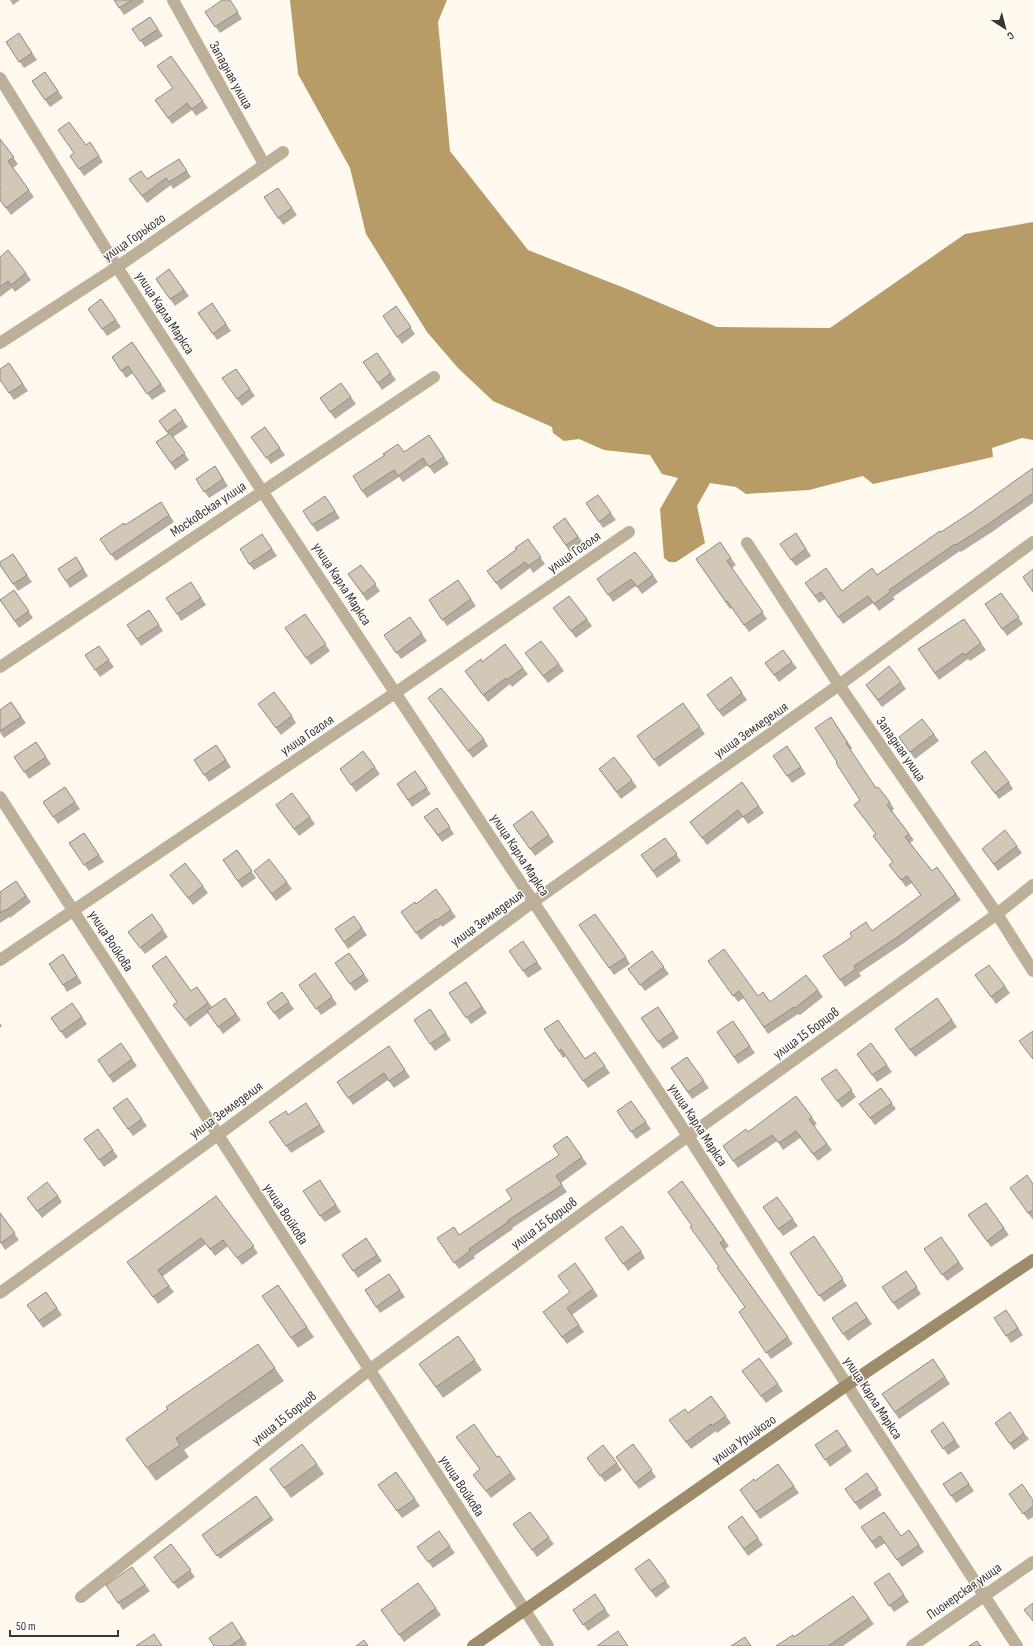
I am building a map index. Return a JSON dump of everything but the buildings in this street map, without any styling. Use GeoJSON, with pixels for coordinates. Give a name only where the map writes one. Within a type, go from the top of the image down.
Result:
{"type":"FeatureCollection","features":[{"type":"Feature","properties":{"kind":"street","name":"Западная улица"},"geometry":{"type":"LineString","coordinates":[[173,0],[264,164]]}},
{"type":"Feature","properties":{"kind":"street","name":"улица Карла Маркса"},"geometry":{"type":"LineString","coordinates":[[0,78],[118,267],[262,491],[688,1136],[847,1385],[1017,1646]]}},
{"type":"Feature","properties":{"kind":"street","name":"улица Горького"},"geometry":{"type":"LineString","coordinates":[[0,342],[118,267],[282,152]]}},
{"type":"Feature","properties":{"kind":"street","name":"Московская улица"},"geometry":{"type":"LineString","coordinates":[[0,667],[434,377]]}},
{"type":"Feature","properties":{"kind":"street","name":"улица Гоголя"},"geometry":{"type":"LineString","coordinates":[[0,960],[395,693],[629,532]]}},
{"type":"Feature","properties":{"kind":"street","name":"улица Земледелия"},"geometry":{"type":"LineString","coordinates":[[0,1294],[533,902],[839,685],[1033,542]]}},
{"type":"Feature","properties":{"kind":"street","name":"Западная улица"},"geometry":{"type":"LineString","coordinates":[[747,543],[839,685],[997,914],[1033,971]]}},
{"type":"Feature","properties":{"kind":"street","name":"улица Войкова"},"geometry":{"type":"LineString","coordinates":[[0,797],[548,1646]]}},
{"type":"Feature","properties":{"kind":"street","name":"улица 15 Борцов"},"geometry":{"type":"LineString","coordinates":[[81,1597],[369,1370],[688,1136],[997,914],[1033,885]]}},
{"type":"Feature","properties":{"kind":"street","name":"улица Урицкого"},"geometry":{"type":"LineString","coordinates":[[473,1646],[847,1385],[1033,1260]]}},
{"type":"Feature","properties":{"kind":"street","name":"Пионерская улица"},"geometry":{"type":"LineString","coordinates":[[912,1646],[984,1594],[1033,1562]]}},
{"type":"Feature","properties":{"kind":"shaded area"},"geometry":{"type":"Polygon","coordinates":[[[290,0],[447,0],[438,22],[450,151],[528,250],[627,289],[717,327],[830,328],[965,234],[1033,222],[1033,440],[1022,438],[992,448],[993,457],[873,484],[863,476],[809,490],[746,494],[736,487],[710,483],[697,506],[705,543],[676,562],[669,562],[664,558],[660,509],[678,478],[662,474],[650,455],[604,450],[579,439],[564,441],[553,433],[552,427],[493,401],[458,368],[427,332],[366,234],[350,168],[298,74],[290,0]]]}}]}
